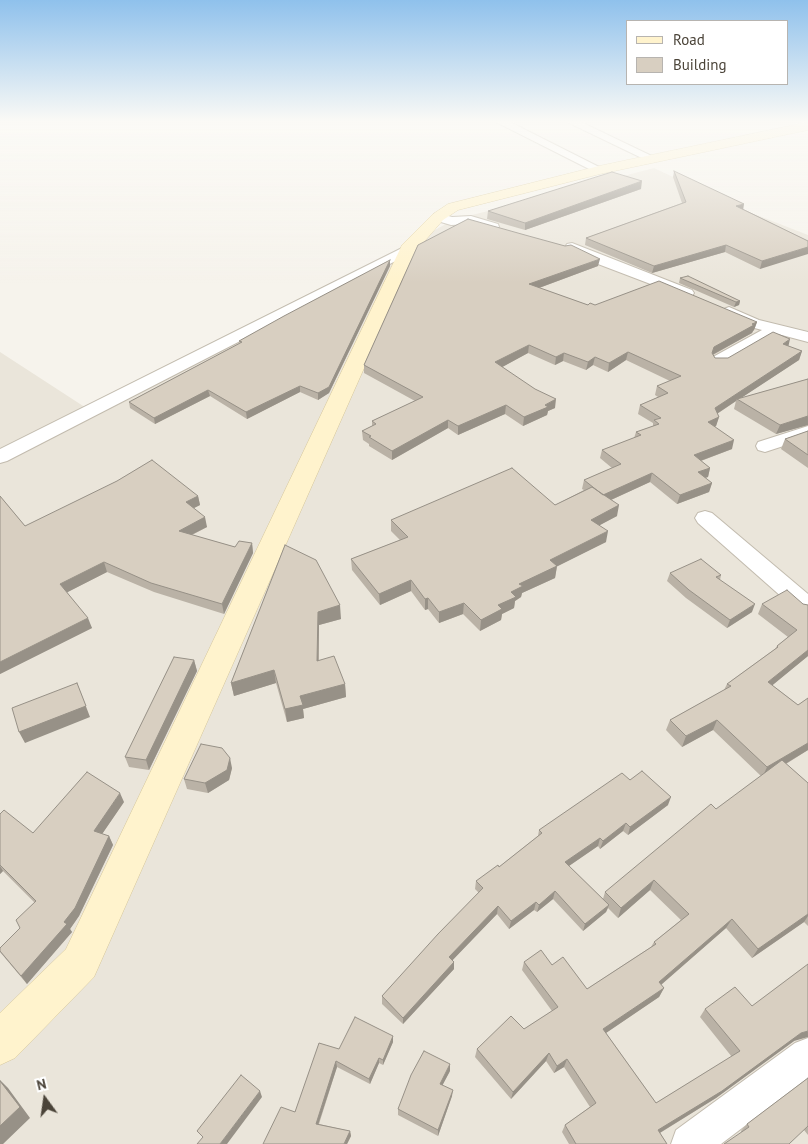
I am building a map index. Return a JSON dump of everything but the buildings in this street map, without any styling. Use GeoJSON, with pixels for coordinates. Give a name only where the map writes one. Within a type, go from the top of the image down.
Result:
{"type":"FeatureCollection","features":[{"type":"Feature","properties":{"kind":"street"},"geometry":{"type":"LineString","coordinates":[[0,1043],[80,963],[408,249],[438,217],[453,207],[578,175]]}},
{"type":"Feature","properties":{"kind":"street"},"geometry":{"type":"LineString","coordinates":[[438,217],[451,222],[471,220],[508,231]]}},
{"type":"Feature","properties":{"kind":"street"},"geometry":{"type":"LineString","coordinates":[[557,244],[575,248],[603,261],[699,298]]}},
{"type":"Feature","properties":{"kind":"street"},"geometry":{"type":"LineString","coordinates":[[0,458],[408,249]]}},
{"type":"Feature","properties":{"kind":"street"},"geometry":{"type":"LineString","coordinates":[[714,305],[753,323],[808,337]]}},
{"type":"Feature","properties":{"kind":"street"},"geometry":{"type":"LineString","coordinates":[[719,361],[776,329]]}},
{"type":"Feature","properties":{"kind":"street"},"geometry":{"type":"LineString","coordinates":[[765,446],[808,432]]}},
{"type":"Feature","properties":{"kind":"street"},"geometry":{"type":"LineString","coordinates":[[705,518],[808,607]]}},
{"type":"Feature","properties":{"kind":"street"},"geometry":{"type":"LineString","coordinates":[[690,1144],[808,1056]]}},
{"type":"Feature","properties":{"kind":"shaded area"},"geometry":{"type":"Polygon","coordinates":[[[625,175],[670,175],[744,210],[808,235],[808,1144],[0,1144],[0,352],[97,415],[133,397],[453,220],[625,175]]]}}]}
